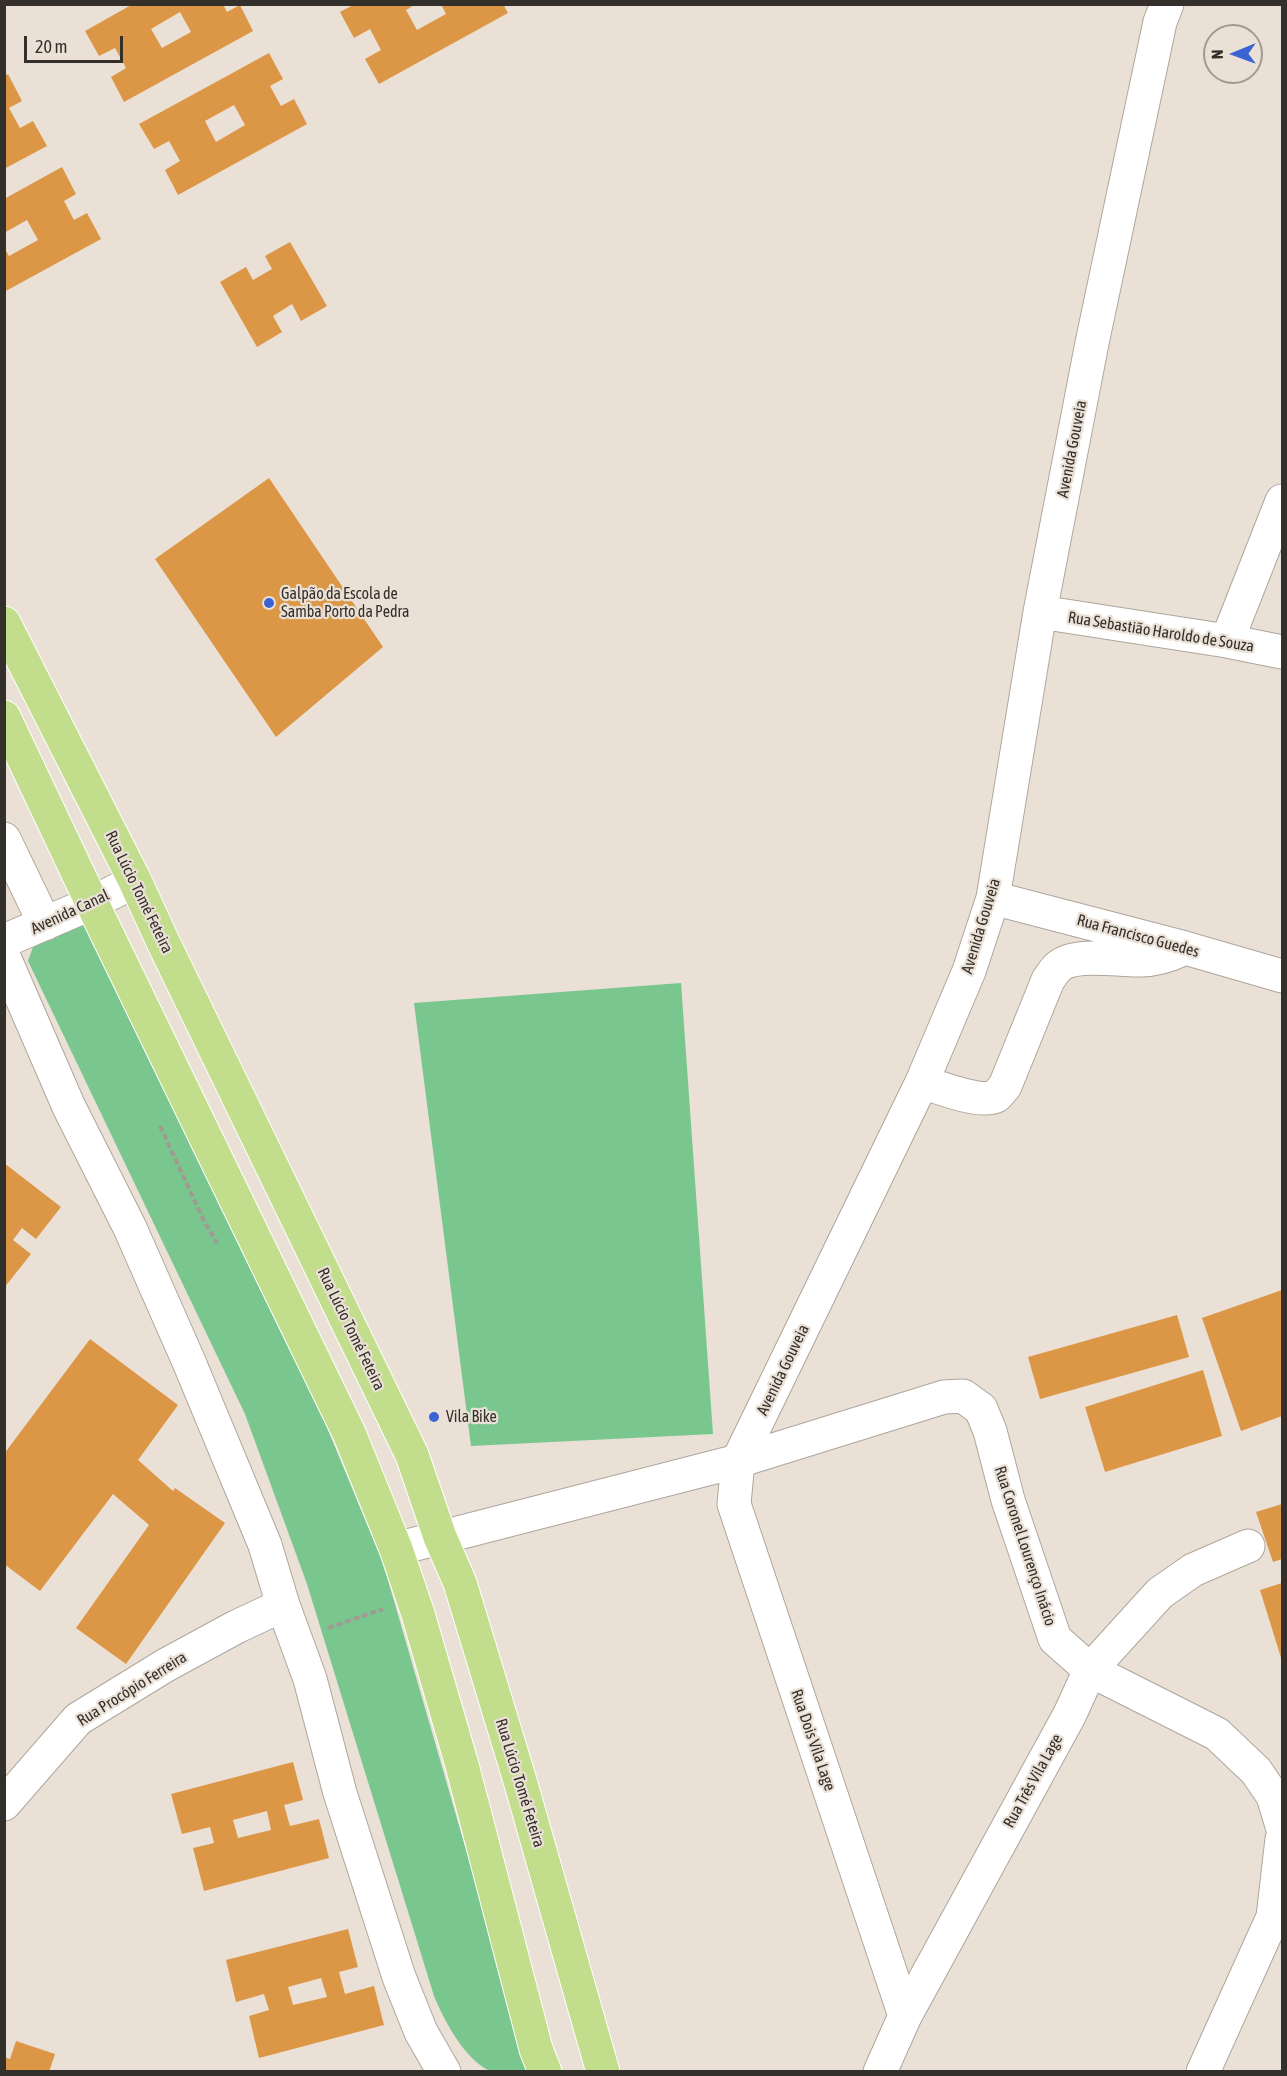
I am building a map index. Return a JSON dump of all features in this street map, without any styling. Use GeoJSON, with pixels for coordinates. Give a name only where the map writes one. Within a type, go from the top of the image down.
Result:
{"type":"FeatureCollection","features":[{"type":"Feature","properties":{"kind":"main road","name":"Rua Lúcio Tomé Feteira"},"geometry":{"type":"LineString","coordinates":[[4,623],[135,881],[412,1455],[440,1537],[460,1583],[521,1784],[603,2072]]}},
{"type":"Feature","properties":{"kind":"main road"},"geometry":{"type":"LineString","coordinates":[[4,717],[349,1433],[396,1549],[398,1604],[462,1765],[536,2049],[545,2072]]}},
{"type":"Feature","properties":{"kind":"street","name":"Avenida Gouveia"},"geometry":{"type":"LineString","coordinates":[[738,1461],[922,1083],[969,971],[993,898],[1040,612],[1097,320],[1160,22],[1167,4]]}},
{"type":"Feature","properties":{"kind":"street"},"geometry":{"type":"LineString","coordinates":[[1227,641],[1282,501]]}},
{"type":"Feature","properties":{"kind":"street","name":"Rua Sebastião Haroldo de Souza"},"geometry":{"type":"LineString","coordinates":[[1040,612],[1227,641],[1282,652]]}},
{"type":"Feature","properties":{"kind":"street"},"geometry":{"type":"LineString","coordinates":[[4,838],[45,924]]}},
{"type":"Feature","properties":{"kind":"street","name":"Avenida Canal"},"geometry":{"type":"LineString","coordinates":[[4,941],[92,903],[135,881]]}},
{"type":"Feature","properties":{"kind":"street","name":"Rua Francisco Guedes"},"geometry":{"type":"LineString","coordinates":[[993,898],[1282,976]]}},
{"type":"Feature","properties":{"kind":"street"},"geometry":{"type":"LineString","coordinates":[[922,1083],[965,1095],[986,1098],[996,1096],[1005,1086],[1048,980],[1058,967],[1069,961],[1082,959],[1141,960],[1167,956],[1185,948]]}},
{"type":"Feature","properties":{"kind":"street"},"geometry":{"type":"LineString","coordinates":[[4,957],[69,1107],[129,1228],[194,1373],[265,1545],[283,1605],[310,1679],[340,1793],[399,1977],[421,2032],[444,2072]]}},
{"type":"Feature","properties":{"kind":"street","name":"Rua Coronel Lourenço Inácio"},"geometry":{"type":"LineString","coordinates":[[738,1461],[916,1404],[944,1397],[963,1396],[981,1409],[990,1431],[1008,1500],[1055,1639],[1090,1670],[1217,1734],[1256,1771],[1274,1796],[1282,1826]]}},
{"type":"Feature","properties":{"kind":"street"},"geometry":{"type":"LineString","coordinates":[[396,1549],[738,1461]]}},
{"type":"Feature","properties":{"kind":"street","name":"Rua Dois Vila Lage"},"geometry":{"type":"LineString","coordinates":[[738,1461],[734,1504],[905,2016]]}},
{"type":"Feature","properties":{"kind":"street","name":"Rua Três Vila Lage"},"geometry":{"type":"LineString","coordinates":[[880,2072],[905,2016],[1070,1714],[1090,1670],[1160,1593],[1193,1570],[1248,1546]]}},
{"type":"Feature","properties":{"kind":"street","name":"Rua Procópio Ferreira"},"geometry":{"type":"LineString","coordinates":[[4,1804],[78,1719],[166,1665],[236,1627],[283,1605]]}},
{"type":"Feature","properties":{"kind":"street"},"geometry":{"type":"LineString","coordinates":[[1203,2072],[1273,1917],[1282,1839]]}},
{"type":"Feature","properties":{"kind":"path"},"geometry":{"type":"LineString","coordinates":[[159,1124],[220,1250]]}},
{"type":"Feature","properties":{"kind":"path"},"geometry":{"type":"LineString","coordinates":[[387,1619],[398,1604]]}},
{"type":"Feature","properties":{"kind":"path"},"geometry":{"type":"LineString","coordinates":[[296,1639],[398,1604]]}},
{"type":"Feature","properties":{"kind":"green space"},"geometry":{"type":"Polygon","coordinates":[[[77,922],[89,926],[314,1396],[383,1563],[530,2071],[497,2072],[488,2070],[479,2064],[456,2038],[434,1996],[307,1584],[245,1414],[28,961],[33,947],[77,922]]]}},
{"type":"Feature","properties":{"kind":"green space"},"geometry":{"type":"Polygon","coordinates":[[[681,983],[713,1434],[471,1446],[414,1003],[681,983]]]}},
{"type":"Feature","properties":{"kind":"building"},"geometry":{"type":"Polygon","coordinates":[[[133,4],[223,4],[227,12],[240,5],[253,31],[124,102],[111,77],[126,68],[115,48],[99,56],[85,31],[133,4]],[[180,12],[151,29],[162,48],[191,32],[180,12]]]}},
{"type":"Feature","properties":{"kind":"building"},"geometry":{"type":"Polygon","coordinates":[[[355,4],[416,4],[406,10],[417,30],[446,14],[441,4],[503,4],[508,13],[379,84],[365,59],[381,50],[370,29],[354,38],[340,12],[355,4]]]}},
{"type":"Feature","properties":{"kind":"building"},"geometry":{"type":"Polygon","coordinates":[[[269,53],[283,79],[270,86],[281,106],[294,99],[307,124],[178,195],[165,170],[180,161],[169,141],[154,149],[139,124],[269,53]],[[234,105],[205,121],[216,142],[245,125],[234,105]]]}},
{"type":"Feature","properties":{"kind":"building"},"geometry":{"type":"Polygon","coordinates":[[[8,74],[22,101],[9,108],[20,128],[33,121],[47,146],[4,169],[4,76],[8,74]]]}},
{"type":"Feature","properties":{"kind":"building"},"geometry":{"type":"Polygon","coordinates":[[[62,167],[76,194],[64,201],[74,220],[87,213],[101,239],[4,292],[4,247],[9,256],[38,240],[27,220],[4,233],[4,199],[62,167]]]}},
{"type":"Feature","properties":{"kind":"building"},"geometry":{"type":"Polygon","coordinates":[[[290,242],[327,306],[301,321],[292,304],[273,316],[282,332],[257,347],[220,282],[246,267],[253,280],[272,269],[265,256],[290,242]]]}},
{"type":"Feature","properties":{"kind":"building","name":"Galpão da Escola de Samba Porto da Pedra"},"geometry":{"type":"Polygon","coordinates":[[[269,478],[383,647],[276,737],[155,559],[269,478]]]}},
{"type":"Feature","properties":{"kind":"building"},"geometry":{"type":"Polygon","coordinates":[[[4,1163],[61,1207],[36,1239],[22,1228],[13,1240],[31,1254],[4,1288],[4,1163]]]}},
{"type":"Feature","properties":{"kind":"building"},"geometry":{"type":"Polygon","coordinates":[[[1282,1290],[1282,1416],[1241,1431],[1202,1318],[1282,1290]]]}},
{"type":"Feature","properties":{"kind":"building"},"geometry":{"type":"Polygon","coordinates":[[[1177,1315],[1189,1357],[1040,1399],[1028,1357],[1177,1315]]]}},
{"type":"Feature","properties":{"kind":"building"},"geometry":{"type":"Polygon","coordinates":[[[90,1339],[178,1405],[138,1460],[173,1491],[175,1488],[225,1523],[126,1664],[76,1628],[149,1525],[113,1494],[40,1591],[4,1564],[4,1454],[90,1339]]]}},
{"type":"Feature","properties":{"kind":"building"},"geometry":{"type":"Polygon","coordinates":[[[1203,1370],[1222,1436],[1105,1472],[1085,1407],[1203,1370]]]}},
{"type":"Feature","properties":{"kind":"building"},"geometry":{"type":"Polygon","coordinates":[[[1282,1504],[1282,1559],[1273,1562],[1256,1512],[1282,1504]]]}},
{"type":"Feature","properties":{"kind":"building"},"geometry":{"type":"Polygon","coordinates":[[[1282,1583],[1282,1661],[1260,1590],[1282,1583]]]}},
{"type":"Feature","properties":{"kind":"building"},"geometry":{"type":"Polygon","coordinates":[[[293,1762],[303,1800],[284,1805],[290,1826],[319,1819],[329,1858],[204,1891],[193,1848],[214,1843],[210,1827],[182,1834],[171,1794],[293,1762]],[[267,1811],[233,1820],[238,1838],[271,1830],[267,1811]]]}},
{"type":"Feature","properties":{"kind":"building"},"geometry":{"type":"Polygon","coordinates":[[[348,1929],[358,1967],[339,1972],[345,1994],[374,1986],[384,2025],[259,2058],[249,2016],[269,2010],[264,1994],[236,2002],[226,1960],[348,1929]],[[321,1978],[288,1987],[293,2005],[327,1997],[321,1978]]]}},
{"type":"Feature","properties":{"kind":"building"},"geometry":{"type":"Polygon","coordinates":[[[16,2041],[55,2054],[49,2072],[4,2072],[4,2057],[10,2059],[16,2041]]]}},
{"type":"Feature","properties":{"kind":"place","name":"Galpão da Escola de Samba Porto da Pedra"},"geometry":{"type":"Point","coordinates":[269,603]}},
{"type":"Feature","properties":{"kind":"place","name":"Vila Bike"},"geometry":{"type":"Point","coordinates":[434,1417]}}]}
